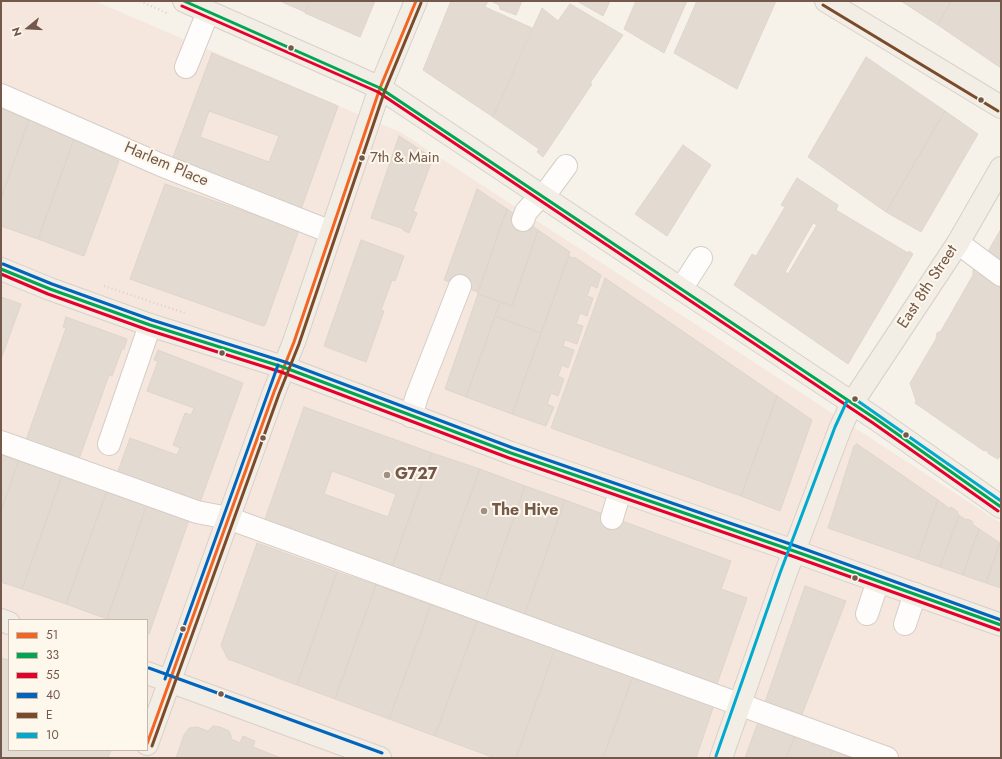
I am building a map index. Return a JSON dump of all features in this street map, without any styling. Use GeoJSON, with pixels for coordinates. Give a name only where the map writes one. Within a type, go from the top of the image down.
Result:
{"type":"FeatureCollection","features":[{"type":"Feature","properties":{"kind":"main road"},"geometry":{"type":"LineString","coordinates":[[184,1],[380,88],[852,403],[1001,507]]}},
{"type":"Feature","properties":{"kind":"main road"},"geometry":{"type":"LineString","coordinates":[[148,741],[283,367],[294,342],[380,88],[416,1]]}},
{"type":"Feature","properties":{"kind":"main road"},"geometry":{"type":"LineString","coordinates":[[826,1],[1001,107]]}},
{"type":"Feature","properties":{"kind":"main road","name":"East 8th Street"},"geometry":{"type":"LineString","coordinates":[[720,758],[794,551],[840,429],[852,403],[958,243],[1001,168]]}},
{"type":"Feature","properties":{"kind":"main road"},"geometry":{"type":"LineString","coordinates":[[1,269],[50,289],[150,325],[283,367],[411,416],[620,491],[1001,624]]}},
{"type":"Feature","properties":{"kind":"main road"},"geometry":{"type":"LineString","coordinates":[[148,673],[380,758]]}},
{"type":"Feature","properties":{"kind":"lane"},"geometry":{"type":"LineString","coordinates":[[186,67],[208,12]]}},
{"type":"Feature","properties":{"kind":"lane","name":"Harlem Place"},"geometry":{"type":"LineString","coordinates":[[1,96],[161,164],[332,232]]}},
{"type":"Feature","properties":{"kind":"lane"},"geometry":{"type":"LineString","coordinates":[[523,220],[526,212],[542,196],[566,166]]}},
{"type":"Feature","properties":{"kind":"lane"},"geometry":{"type":"LineString","coordinates":[[958,243],[1001,275]]}},
{"type":"Feature","properties":{"kind":"lane"},"geometry":{"type":"LineString","coordinates":[[680,289],[701,258]]}},
{"type":"Feature","properties":{"kind":"lane"},"geometry":{"type":"LineString","coordinates":[[411,416],[417,396],[460,286]]}},
{"type":"Feature","properties":{"kind":"lane"},"geometry":{"type":"LineString","coordinates":[[109,444],[150,325]]}},
{"type":"Feature","properties":{"kind":"lane"},"geometry":{"type":"LineString","coordinates":[[1,442],[198,512],[228,518],[740,703],[887,758]]}},
{"type":"Feature","properties":{"kind":"lane"},"geometry":{"type":"LineString","coordinates":[[612,518],[620,491]]}},
{"type":"Feature","properties":{"kind":"lane"},"geometry":{"type":"LineString","coordinates":[[867,614],[878,580]]}},
{"type":"Feature","properties":{"kind":"lane"},"geometry":{"type":"LineString","coordinates":[[905,624],[915,594]]}},
{"type":"Feature","properties":{"kind":"path"},"geometry":{"type":"LineString","coordinates":[[98,283],[190,315]]}},
{"type":"Feature","properties":{"kind":"shaded area"},"geometry":{"type":"Polygon","coordinates":[[[1,1],[95,1],[402,133],[1001,523],[1001,758],[1,758],[1,1]]]}},
{"type":"Feature","properties":{"kind":"building"},"geometry":{"type":"Polygon","coordinates":[[[282,1],[310,1],[305,12],[282,1]]]}},
{"type":"Feature","properties":{"kind":"building"},"geometry":{"type":"Polygon","coordinates":[[[311,1],[375,1],[360,37],[305,13],[311,1]]]}},
{"type":"Feature","properties":{"kind":"building"},"geometry":{"type":"Polygon","coordinates":[[[451,1],[488,1],[485,7],[532,28],[493,117],[423,70],[451,1]]]}},
{"type":"Feature","properties":{"kind":"building"},"geometry":{"type":"Polygon","coordinates":[[[491,1],[522,1],[516,15],[500,9],[499,5],[491,1]]]}},
{"type":"Feature","properties":{"kind":"building"},"geometry":{"type":"Polygon","coordinates":[[[577,1],[610,1],[603,16],[577,1]]]}},
{"type":"Feature","properties":{"kind":"building"},"geometry":{"type":"Polygon","coordinates":[[[636,1],[687,1],[664,53],[624,29],[636,1]]]}},
{"type":"Feature","properties":{"kind":"building"},"geometry":{"type":"Polygon","coordinates":[[[697,1],[776,1],[737,89],[674,53],[697,1]]]}},
{"type":"Feature","properties":{"kind":"building"},"geometry":{"type":"Polygon","coordinates":[[[901,1],[951,1],[938,25],[901,1]]]}},
{"type":"Feature","properties":{"kind":"building"},"geometry":{"type":"Polygon","coordinates":[[[951,1],[1001,1],[1001,68],[938,25],[951,1]]]}},
{"type":"Feature","properties":{"kind":"building"},"geometry":{"type":"Polygon","coordinates":[[[570,4],[623,35],[590,83],[592,84],[543,157],[537,152],[539,149],[493,117],[542,8],[558,21],[570,4]]]}},
{"type":"Feature","properties":{"kind":"building"},"geometry":{"type":"Polygon","coordinates":[[[212,53],[338,106],[300,212],[170,165],[212,53]],[[209,111],[200,137],[269,162],[279,136],[209,111]]]}},
{"type":"Feature","properties":{"kind":"building"},"geometry":{"type":"Polygon","coordinates":[[[866,57],[945,111],[886,212],[808,157],[866,57]]]}},
{"type":"Feature","properties":{"kind":"building"},"geometry":{"type":"Polygon","coordinates":[[[1,103],[30,117],[1,198],[1,103]]]}},
{"type":"Feature","properties":{"kind":"building"},"geometry":{"type":"Polygon","coordinates":[[[945,111],[978,134],[921,232],[886,212],[945,111]]]}},
{"type":"Feature","properties":{"kind":"building"},"geometry":{"type":"Polygon","coordinates":[[[30,117],[74,139],[38,239],[1,226],[1,198],[30,117]]]}},
{"type":"Feature","properties":{"kind":"building"},"geometry":{"type":"Polygon","coordinates":[[[399,136],[433,158],[413,211],[417,213],[409,233],[403,230],[404,229],[371,218],[399,136]]]}},
{"type":"Feature","properties":{"kind":"building"},"geometry":{"type":"Polygon","coordinates":[[[74,139],[119,161],[84,256],[38,239],[74,139]]]}},
{"type":"Feature","properties":{"kind":"building"},"geometry":{"type":"Polygon","coordinates":[[[683,145],[711,165],[667,236],[635,214],[683,145]]]}},
{"type":"Feature","properties":{"kind":"building"},"geometry":{"type":"Polygon","coordinates":[[[797,178],[838,205],[836,210],[908,253],[909,251],[913,254],[848,364],[734,285],[752,254],[756,256],[785,207],[781,205],[797,178]],[[813,223],[785,272],[788,274],[817,225],[813,223]]]}},
{"type":"Feature","properties":{"kind":"building"},"geometry":{"type":"Polygon","coordinates":[[[165,184],[287,226],[300,227],[265,325],[263,326],[130,279],[165,184]]]}},
{"type":"Feature","properties":{"kind":"building"},"geometry":{"type":"Polygon","coordinates":[[[477,189],[507,209],[478,292],[444,280],[477,189]]]}},
{"type":"Feature","properties":{"kind":"building"},"geometry":{"type":"Polygon","coordinates":[[[507,209],[538,230],[512,306],[478,294],[507,209]]]}},
{"type":"Feature","properties":{"kind":"building"},"geometry":{"type":"Polygon","coordinates":[[[1001,229],[1001,263],[987,253],[1001,229]]]}},
{"type":"Feature","properties":{"kind":"building"},"geometry":{"type":"Polygon","coordinates":[[[538,230],[570,252],[541,333],[495,316],[500,302],[512,306],[538,230]]]}},
{"type":"Feature","properties":{"kind":"building"},"geometry":{"type":"Polygon","coordinates":[[[361,240],[404,256],[395,281],[392,280],[381,310],[384,311],[366,362],[324,346],[361,240]]]}},
{"type":"Feature","properties":{"kind":"building"},"geometry":{"type":"Polygon","coordinates":[[[569,256],[574,259],[574,257],[601,275],[597,288],[591,285],[587,296],[593,298],[587,316],[580,313],[576,324],[583,326],[577,344],[565,340],[563,346],[574,350],[568,368],[562,365],[558,376],[564,379],[558,396],[551,393],[547,404],[554,407],[546,426],[512,414],[569,256]]]}},
{"type":"Feature","properties":{"kind":"building"},"geometry":{"type":"Polygon","coordinates":[[[976,268],[1001,284],[1001,454],[998,459],[915,403],[916,401],[910,383],[936,339],[937,333],[941,331],[973,275],[973,270],[976,268]]]}},
{"type":"Feature","properties":{"kind":"building"},"geometry":{"type":"Polygon","coordinates":[[[605,278],[777,396],[741,496],[551,428],[605,278]]]}},
{"type":"Feature","properties":{"kind":"building"},"geometry":{"type":"Polygon","coordinates":[[[478,294],[500,302],[466,397],[445,389],[478,294]]]}},
{"type":"Feature","properties":{"kind":"building"},"geometry":{"type":"Polygon","coordinates":[[[1,297],[21,304],[1,359],[1,297]]]}},
{"type":"Feature","properties":{"kind":"building"},"geometry":{"type":"Polygon","coordinates":[[[495,316],[541,333],[512,414],[466,397],[495,316]]]}},
{"type":"Feature","properties":{"kind":"building"},"geometry":{"type":"Polygon","coordinates":[[[66,317],[127,339],[112,376],[109,375],[79,459],[26,440],[66,328],[63,327],[66,317]]]}},
{"type":"Feature","properties":{"kind":"building"},"geometry":{"type":"Polygon","coordinates":[[[158,350],[243,383],[198,508],[117,474],[130,438],[177,455],[180,448],[173,445],[185,413],[191,415],[194,408],[147,391],[158,361],[154,360],[158,350]]]}},
{"type":"Feature","properties":{"kind":"building"},"geometry":{"type":"Polygon","coordinates":[[[777,396],[812,420],[780,511],[741,496],[777,396]]]}},
{"type":"Feature","properties":{"kind":"building"},"geometry":{"type":"Polygon","coordinates":[[[304,407],[432,453],[390,573],[262,528],[304,407]],[[332,471],[324,494],[388,517],[396,494],[332,471]]]}},
{"type":"Feature","properties":{"kind":"building"},"geometry":{"type":"Polygon","coordinates":[[[857,444],[938,500],[917,559],[828,528],[854,446],[857,444]]]}},
{"type":"Feature","properties":{"kind":"building"},"geometry":{"type":"Polygon","coordinates":[[[1,450],[20,457],[1,511],[1,450]]]}},
{"type":"Feature","properties":{"kind":"building"},"geometry":{"type":"Polygon","coordinates":[[[432,453],[480,469],[436,589],[390,573],[432,453]]]}},
{"type":"Feature","properties":{"kind":"building"},"geometry":{"type":"Polygon","coordinates":[[[20,457],[63,473],[22,589],[1,582],[1,511],[20,457]]]}},
{"type":"Feature","properties":{"kind":"building"},"geometry":{"type":"Polygon","coordinates":[[[480,469],[525,486],[483,605],[436,589],[480,469]]]}},
{"type":"Feature","properties":{"kind":"building"},"geometry":{"type":"Polygon","coordinates":[[[63,473],[108,488],[66,604],[22,589],[63,473]]]}},
{"type":"Feature","properties":{"kind":"building"},"geometry":{"type":"Polygon","coordinates":[[[525,486],[565,500],[523,619],[483,605],[525,486]]]}},
{"type":"Feature","properties":{"kind":"building"},"geometry":{"type":"Polygon","coordinates":[[[108,488],[148,502],[107,619],[66,604],[108,488]]]}},
{"type":"Feature","properties":{"kind":"building"},"geometry":{"type":"Polygon","coordinates":[[[565,500],[731,561],[721,589],[747,598],[716,687],[523,619],[565,500]]]}},
{"type":"Feature","properties":{"kind":"building"},"geometry":{"type":"Polygon","coordinates":[[[938,500],[950,509],[951,507],[958,512],[957,513],[959,515],[940,567],[917,559],[938,500]]]}},
{"type":"Feature","properties":{"kind":"building"},"geometry":{"type":"Polygon","coordinates":[[[148,502],[190,517],[149,634],[148,619],[107,619],[148,502]]]}},
{"type":"Feature","properties":{"kind":"building"},"geometry":{"type":"Polygon","coordinates":[[[959,515],[966,520],[968,519],[973,522],[972,524],[979,529],[963,575],[940,567],[959,515]]]}},
{"type":"Feature","properties":{"kind":"building"},"geometry":{"type":"Polygon","coordinates":[[[979,529],[1000,543],[986,583],[963,575],[979,529]]]}},
{"type":"Feature","properties":{"kind":"building"},"geometry":{"type":"Polygon","coordinates":[[[257,543],[337,572],[297,685],[228,659],[221,645],[257,543]]]}},
{"type":"Feature","properties":{"kind":"building"},"geometry":{"type":"Polygon","coordinates":[[[1000,543],[1001,544],[1001,588],[986,583],[1000,543]]]}},
{"type":"Feature","properties":{"kind":"building"},"geometry":{"type":"Polygon","coordinates":[[[337,572],[376,585],[335,699],[297,685],[337,572]]]}},
{"type":"Feature","properties":{"kind":"building"},"geometry":{"type":"Polygon","coordinates":[[[376,585],[431,605],[389,719],[335,699],[376,585]]]}},
{"type":"Feature","properties":{"kind":"building"},"geometry":{"type":"Polygon","coordinates":[[[805,586],[846,601],[799,722],[763,708],[805,586]]]}},
{"type":"Feature","properties":{"kind":"building"},"geometry":{"type":"Polygon","coordinates":[[[431,605],[477,621],[435,736],[389,719],[431,605]]]}},
{"type":"Feature","properties":{"kind":"building"},"geometry":{"type":"Polygon","coordinates":[[[477,621],[555,649],[516,758],[495,758],[435,736],[477,621]]]}},
{"type":"Feature","properties":{"kind":"building"},"geometry":{"type":"Polygon","coordinates":[[[555,649],[633,676],[603,758],[516,758],[555,649]]]}},
{"type":"Feature","properties":{"kind":"building"},"geometry":{"type":"Polygon","coordinates":[[[1,658],[8,660],[8,751],[111,751],[108,758],[1,758],[1,658]]]}},
{"type":"Feature","properties":{"kind":"building"},"geometry":{"type":"Polygon","coordinates":[[[633,676],[715,702],[696,758],[603,758],[633,676]]]}},
{"type":"Feature","properties":{"kind":"building"},"geometry":{"type":"Polygon","coordinates":[[[758,722],[795,736],[786,758],[745,758],[758,722]]]}},
{"type":"Feature","properties":{"kind":"building"},"geometry":{"type":"Polygon","coordinates":[[[213,726],[229,731],[231,739],[240,743],[243,736],[255,741],[253,747],[281,758],[176,758],[184,735],[189,728],[197,727],[208,731],[213,726]]]}},
{"type":"Feature","properties":{"kind":"building"},"geometry":{"type":"Polygon","coordinates":[[[795,736],[833,749],[830,758],[786,758],[795,736]]]}},
{"type":"Feature","properties":{"kind":"building"},"geometry":{"type":"Polygon","coordinates":[[[833,749],[858,758],[830,758],[833,749]]]}},
{"type":"Feature","properties":{"kind":"transit line","name":"33"},"geometry":{"type":"LineString","coordinates":[[184,1],[380,88],[876,419],[1001,507]]}},
{"type":"Feature","properties":{"kind":"transit line","name":"51"},"geometry":{"type":"LineString","coordinates":[[148,741],[274,392],[294,342],[380,88],[416,1]]}},
{"type":"Feature","properties":{"kind":"transit line","name":"E"},"geometry":{"type":"LineString","coordinates":[[152,746],[279,394],[299,344],[385,90],[421,3]]}},
{"type":"Feature","properties":{"kind":"transit line","name":"E"},"geometry":{"type":"LineString","coordinates":[[823,5],[998,111]]}},
{"type":"Feature","properties":{"kind":"transit line","name":"55"},"geometry":{"type":"LineString","coordinates":[[182,6],[378,92],[873,423],[998,511]]}},
{"type":"Feature","properties":{"kind":"transit line","name":"40"},"geometry":{"type":"LineString","coordinates":[[3,264],[52,284],[152,320],[285,362],[513,448],[796,546],[1001,620]]}},
{"type":"Feature","properties":{"kind":"transit line","name":"33"},"geometry":{"type":"LineString","coordinates":[[1,269],[50,289],[150,325],[283,367],[511,453],[794,551],[1001,625]]}},
{"type":"Feature","properties":{"kind":"transit line","name":"55"},"geometry":{"type":"LineString","coordinates":[[1,274],[48,294],[148,330],[281,372],[509,458],[792,556],[999,630]]}},
{"type":"Feature","properties":{"kind":"transit line","name":"40"},"geometry":{"type":"LineString","coordinates":[[165,679],[278,365]]}},
{"type":"Feature","properties":{"kind":"transit line","name":"10"},"geometry":{"type":"LineString","coordinates":[[855,399],[1001,501]]}},
{"type":"Feature","properties":{"kind":"transit line","name":"10"},"geometry":{"type":"LineString","coordinates":[[716,756],[780,573],[835,427],[847,401]]}},
{"type":"Feature","properties":{"kind":"transit line","name":"40"},"geometry":{"type":"LineString","coordinates":[[149,668],[382,753]]}},
{"type":"Feature","properties":{"kind":"place","name":"7th & Main"},"geometry":{"type":"Point","coordinates":[362,158]}},
{"type":"Feature","properties":{"kind":"place","name":"G727"},"geometry":{"type":"Point","coordinates":[387,475]}},
{"type":"Feature","properties":{"kind":"place","name":"The Hive"},"geometry":{"type":"Point","coordinates":[484,511]}}]}
